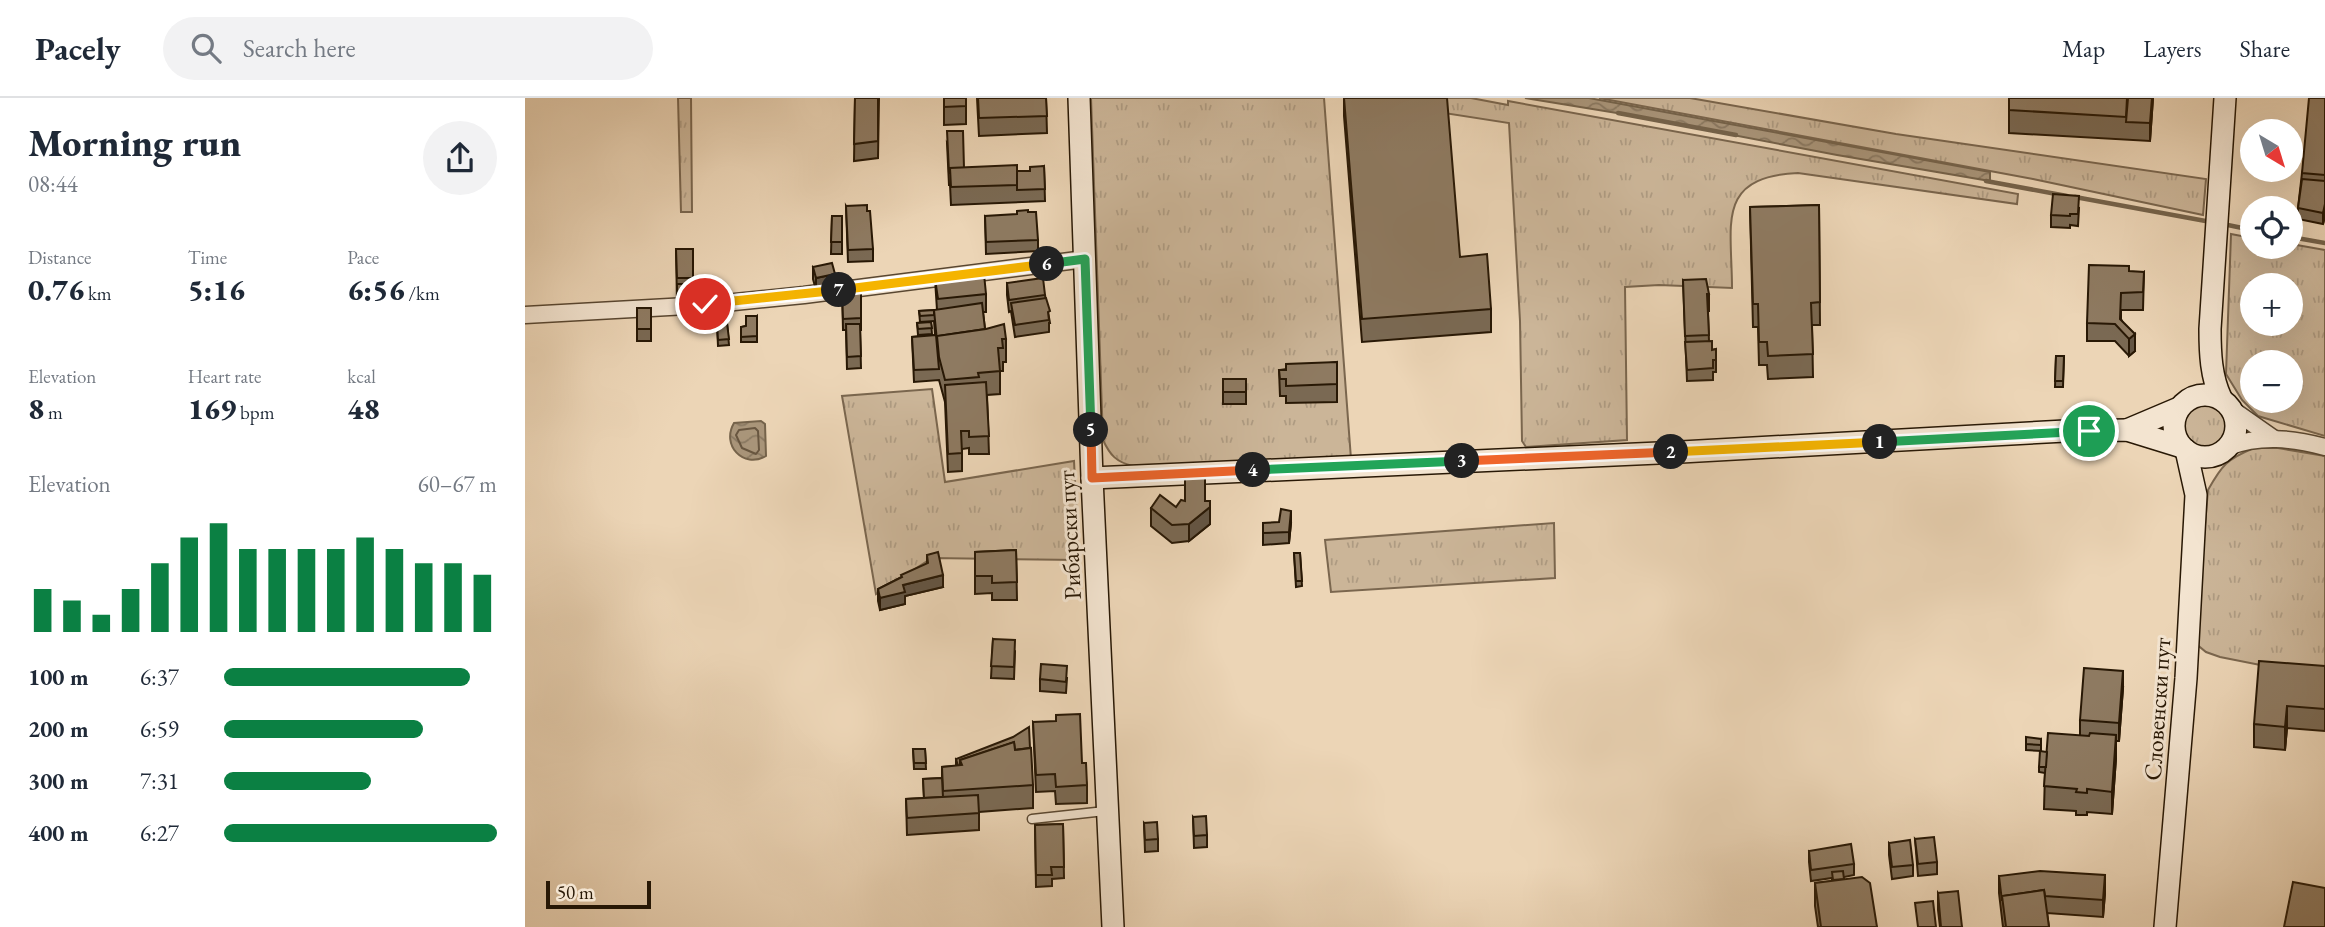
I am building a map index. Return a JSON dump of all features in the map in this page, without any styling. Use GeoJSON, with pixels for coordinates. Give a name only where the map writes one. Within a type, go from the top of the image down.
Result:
{"type":"FeatureCollection","features":[{"type":"Feature","properties":{"kind":"main road","name":"Рибарски пут"},"geometry":{"type":"LineString","coordinates":[[1079,98],[1092,478],[1113,927]]}},
{"type":"Feature","properties":{"kind":"main road"},"geometry":{"type":"LineString","coordinates":[[1092,478],[2127,430],[2204,457],[2225,450],[2237,429],[2215,383],[2210,352],[2225,98]]}},
{"type":"Feature","properties":{"kind":"main road"},"geometry":{"type":"LineString","coordinates":[[2184,449],[2174,428],[2210,352]]}},
{"type":"Feature","properties":{"kind":"main road"},"geometry":{"type":"LineString","coordinates":[[2127,430],[2208,394],[2227,404]]}},
{"type":"Feature","properties":{"kind":"main road","name":"Словенски пут"},"geometry":{"type":"LineString","coordinates":[[2165,927],[2186,678],[2196,495],[2184,449]]}},
{"type":"Feature","properties":{"kind":"main road","name":"Словенски пут"},"geometry":{"type":"LineString","coordinates":[[2196,495],[2206,474],[2225,450]]}},
{"type":"Feature","properties":{"kind":"street"},"geometry":{"type":"LineString","coordinates":[[525,315],[792,296],[1085,259]]}},
{"type":"Feature","properties":{"kind":"street"},"geometry":{"type":"LineString","coordinates":[[2227,404],[2273,438]]}},
{"type":"Feature","properties":{"kind":"street"},"geometry":{"type":"LineString","coordinates":[[2225,450],[2242,442],[2273,438],[2325,447]]}},
{"type":"Feature","properties":{"kind":"lane"},"geometry":{"type":"LineString","coordinates":[[1032,819],[1108,810]]}},
{"type":"Feature","properties":{"kind":"green space"},"geometry":{"type":"Polygon","coordinates":[[[678,98],[691,98],[692,212],[681,212],[678,98]]]}},
{"type":"Feature","properties":{"kind":"green space"},"geometry":{"type":"Polygon","coordinates":[[[1091,98],[1324,98],[1351,459],[1133,466],[1118,460],[1108,450],[1103,440],[1091,98]]]}},
{"type":"Feature","properties":{"kind":"green space"},"geometry":{"type":"Polygon","coordinates":[[[1348,98],[1471,98],[1508,105],[1508,101],[2018,194],[2017,204],[1798,173],[1771,176],[1753,184],[1741,194],[1734,208],[1731,225],[1732,288],[1659,285],[1625,287],[1627,440],[1526,447],[1522,441],[1520,321],[1509,123],[1348,98]]]}},
{"type":"Feature","properties":{"kind":"green space"},"geometry":{"type":"Polygon","coordinates":[[[1599,98],[1690,98],[1896,134],[2206,179],[2203,215],[2033,179],[1599,98]]]}},
{"type":"Feature","properties":{"kind":"green space"},"geometry":{"type":"Polygon","coordinates":[[[2231,234],[2240,236],[2240,259],[2303,259],[2303,246],[2325,250],[2325,436],[2255,413],[2303,413],[2303,350],[2240,350],[2240,397],[2226,374],[2231,234]]]}},
{"type":"Feature","properties":{"kind":"green space"},"geometry":{"type":"Polygon","coordinates":[[[932,389],[945,482],[1074,461],[1079,560],[932,558],[876,594],[842,396],[932,389]]]}},
{"type":"Feature","properties":{"kind":"green space"},"geometry":{"type":"Polygon","coordinates":[[[2205,402],[2222,409],[2229,426],[2222,443],[2205,450],[2188,443],[2181,426],[2188,409],[2205,402]]]}},
{"type":"Feature","properties":{"kind":"green space"},"geometry":{"type":"Polygon","coordinates":[[[2254,448],[2278,448],[2325,456],[2325,678],[2220,657],[2206,652],[2195,643],[2208,490],[2226,464],[2254,448]]]}},
{"type":"Feature","properties":{"kind":"green space"},"geometry":{"type":"Polygon","coordinates":[[[1554,523],[1555,578],[1331,592],[1325,540],[1554,523]]]}},
{"type":"Feature","properties":{"kind":"water"},"geometry":{"type":"Polygon","coordinates":[[[1525,98],[1589,98],[1990,172],[1990,181],[1623,114],[1525,98]]]}},
{"type":"Feature","properties":{"kind":"water"},"geometry":{"type":"Polygon","coordinates":[[[761,421],[765,424],[766,456],[757,459],[742,457],[732,447],[730,439],[734,423],[761,421]]]}},
{"type":"Feature","properties":{"kind":"building"},"geometry":{"type":"Polygon","coordinates":[[[855,98],[878,98],[878,141],[854,144],[855,98]]]}},
{"type":"Feature","properties":{"kind":"building"},"geometry":{"type":"Polygon","coordinates":[[[944,98],[966,98],[966,106],[944,107],[944,98]]]}},
{"type":"Feature","properties":{"kind":"building"},"geometry":{"type":"Polygon","coordinates":[[[978,98],[1046,98],[1047,116],[979,118],[978,98]]]}},
{"type":"Feature","properties":{"kind":"building"},"geometry":{"type":"Polygon","coordinates":[[[1344,98],[1447,98],[1460,257],[1487,254],[1491,309],[1362,319],[1344,98]]]}},
{"type":"Feature","properties":{"kind":"building"},"geometry":{"type":"Polygon","coordinates":[[[2009,98],[2127,98],[2126,117],[2009,110],[2009,98]]]}},
{"type":"Feature","properties":{"kind":"building"},"geometry":{"type":"Polygon","coordinates":[[[2128,98],[2152,98],[2150,123],[2126,122],[2128,98]]]}},
{"type":"Feature","properties":{"kind":"building"},"geometry":{"type":"Polygon","coordinates":[[[2309,98],[2325,98],[2325,175],[2303,173],[2309,98]]]}},
{"type":"Feature","properties":{"kind":"building"},"geometry":{"type":"Polygon","coordinates":[[[947,131],[963,131],[964,168],[950,168],[951,173],[949,173],[947,131]]]}},
{"type":"Feature","properties":{"kind":"building"},"geometry":{"type":"Polygon","coordinates":[[[1017,165],[1017,185],[951,187],[950,168],[1017,165]]]}},
{"type":"Feature","properties":{"kind":"building"},"geometry":{"type":"Polygon","coordinates":[[[1044,166],[1045,189],[1017,190],[1017,171],[1030,171],[1030,167],[1044,166]]]}},
{"type":"Feature","properties":{"kind":"building"},"geometry":{"type":"Polygon","coordinates":[[[2303,179],[2325,181],[2323,213],[2303,209],[2303,196],[2300,196],[2303,179]]]}},
{"type":"Feature","properties":{"kind":"building"},"geometry":{"type":"Polygon","coordinates":[[[2053,194],[2079,196],[2078,214],[2051,215],[2053,194]]]}},
{"type":"Feature","properties":{"kind":"building"},"geometry":{"type":"Polygon","coordinates":[[[867,205],[867,211],[870,211],[873,249],[848,250],[846,206],[867,205]]]}},
{"type":"Feature","properties":{"kind":"building"},"geometry":{"type":"Polygon","coordinates":[[[1819,205],[1820,302],[1811,303],[1813,354],[1768,356],[1767,342],[1759,342],[1758,304],[1753,304],[1750,207],[1819,205]]]}},
{"type":"Feature","properties":{"kind":"building"},"geometry":{"type":"Polygon","coordinates":[[[1017,211],[1036,212],[1038,240],[986,242],[985,216],[1017,214],[1017,211]]]}},
{"type":"Feature","properties":{"kind":"building"},"geometry":{"type":"Polygon","coordinates":[[[832,216],[842,216],[842,242],[831,242],[832,216]]]}},
{"type":"Feature","properties":{"kind":"building"},"geometry":{"type":"Polygon","coordinates":[[[676,249],[693,249],[693,278],[677,278],[676,249]]]}},
{"type":"Feature","properties":{"kind":"building"},"geometry":{"type":"Polygon","coordinates":[[[832,263],[835,274],[816,278],[813,267],[832,263]]]}},
{"type":"Feature","properties":{"kind":"building"},"geometry":{"type":"Polygon","coordinates":[[[2089,265],[2129,266],[2129,271],[2144,272],[2143,292],[2121,293],[2120,319],[2135,334],[2129,339],[2115,324],[2087,323],[2089,265]]]}},
{"type":"Feature","properties":{"kind":"building"},"geometry":{"type":"Polygon","coordinates":[[[984,274],[986,294],[938,299],[935,279],[984,274]]]}},
{"type":"Feature","properties":{"kind":"building"},"geometry":{"type":"Polygon","coordinates":[[[1043,278],[1045,295],[1009,300],[1007,283],[1043,278]]]}},
{"type":"Feature","properties":{"kind":"building"},"geometry":{"type":"Polygon","coordinates":[[[1706,279],[1709,294],[1709,335],[1685,336],[1683,280],[1706,279]]]}},
{"type":"Feature","properties":{"kind":"building"},"geometry":{"type":"Polygon","coordinates":[[[677,284],[685,284],[685,297],[677,297],[677,284]]]}},
{"type":"Feature","properties":{"kind":"building"},"geometry":{"type":"Polygon","coordinates":[[[861,288],[861,318],[843,319],[842,289],[861,288]]]}},
{"type":"Feature","properties":{"kind":"building"},"geometry":{"type":"Polygon","coordinates":[[[1046,298],[1050,311],[1049,320],[1015,325],[1011,303],[1046,298]]]}},
{"type":"Feature","properties":{"kind":"building"},"geometry":{"type":"Polygon","coordinates":[[[982,303],[985,329],[937,336],[937,341],[934,310],[982,303]]]}},
{"type":"Feature","properties":{"kind":"building"},"geometry":{"type":"Polygon","coordinates":[[[637,308],[651,308],[651,329],[637,329],[637,308]]]}},
{"type":"Feature","properties":{"kind":"building"},"geometry":{"type":"Polygon","coordinates":[[[934,310],[934,315],[920,316],[919,311],[934,310]]]}},
{"type":"Feature","properties":{"kind":"building"},"geometry":{"type":"Polygon","coordinates":[[[746,316],[757,316],[757,336],[741,337],[741,327],[746,326],[746,316]]]}},
{"type":"Feature","properties":{"kind":"building"},"geometry":{"type":"Polygon","coordinates":[[[931,322],[932,328],[918,329],[917,323],[931,322]]]}},
{"type":"Feature","properties":{"kind":"building"},"geometry":{"type":"Polygon","coordinates":[[[727,323],[729,339],[718,340],[717,324],[727,323]]]}},
{"type":"Feature","properties":{"kind":"building"},"geometry":{"type":"Polygon","coordinates":[[[846,324],[860,324],[861,356],[847,357],[846,324]]]}},
{"type":"Feature","properties":{"kind":"building"},"geometry":{"type":"Polygon","coordinates":[[[1004,324],[1006,339],[1002,339],[1003,348],[998,348],[1000,371],[978,373],[979,377],[945,380],[937,336],[1004,324]]]}},
{"type":"Feature","properties":{"kind":"building"},"geometry":{"type":"Polygon","coordinates":[[[936,335],[939,369],[914,370],[912,337],[936,335]]]}},
{"type":"Feature","properties":{"kind":"building"},"geometry":{"type":"Polygon","coordinates":[[[1712,341],[1712,350],[1716,349],[1713,368],[1687,370],[1685,342],[1712,341]]]}},
{"type":"Feature","properties":{"kind":"building"},"geometry":{"type":"Polygon","coordinates":[[[2056,356],[2064,356],[2063,381],[2055,381],[2056,356]]]}},
{"type":"Feature","properties":{"kind":"building"},"geometry":{"type":"Polygon","coordinates":[[[1337,362],[1337,384],[1286,386],[1286,379],[1280,379],[1279,370],[1286,370],[1286,364],[1337,362]]]}},
{"type":"Feature","properties":{"kind":"building"},"geometry":{"type":"Polygon","coordinates":[[[1223,379],[1246,379],[1246,392],[1223,392],[1223,379]]]}},
{"type":"Feature","properties":{"kind":"building"},"geometry":{"type":"Polygon","coordinates":[[[986,382],[989,436],[969,437],[969,431],[961,431],[962,453],[948,454],[945,385],[986,382]]]}},
{"type":"Feature","properties":{"kind":"building"},"geometry":{"type":"Polygon","coordinates":[[[1185,478],[1205,478],[1205,501],[1210,501],[1210,507],[1189,524],[1172,525],[1151,508],[1160,495],[1176,507],[1181,500],[1185,501],[1185,478]]]}},
{"type":"Feature","properties":{"kind":"building"},"geometry":{"type":"Polygon","coordinates":[[[1281,509],[1291,511],[1289,532],[1263,533],[1263,523],[1279,522],[1281,509]]]}},
{"type":"Feature","properties":{"kind":"building"},"geometry":{"type":"Polygon","coordinates":[[[1016,550],[1017,582],[992,583],[992,576],[975,576],[975,552],[1016,550]]]}},
{"type":"Feature","properties":{"kind":"building"},"geometry":{"type":"Polygon","coordinates":[[[938,552],[943,575],[903,585],[905,592],[880,598],[878,589],[928,563],[927,555],[938,552]]]}},
{"type":"Feature","properties":{"kind":"building"},"geometry":{"type":"Polygon","coordinates":[[[1294,553],[1300,553],[1302,581],[1296,581],[1294,553]]]}},
{"type":"Feature","properties":{"kind":"building"},"geometry":{"type":"Polygon","coordinates":[[[993,639],[1015,640],[1014,667],[991,666],[993,639]]]}},
{"type":"Feature","properties":{"kind":"building"},"geometry":{"type":"Polygon","coordinates":[[[2259,661],[2325,666],[2325,709],[2287,706],[2285,727],[2254,724],[2259,661]]]}},
{"type":"Feature","properties":{"kind":"building"},"geometry":{"type":"Polygon","coordinates":[[[1041,664],[1067,666],[1066,682],[1040,679],[1041,664]]]}},
{"type":"Feature","properties":{"kind":"building"},"geometry":{"type":"Polygon","coordinates":[[[2084,668],[2123,671],[2119,723],[2080,720],[2084,668]]]}},
{"type":"Feature","properties":{"kind":"building"},"geometry":{"type":"Polygon","coordinates":[[[1080,714],[1082,763],[1086,763],[1087,785],[1056,787],[1055,774],[1036,775],[1033,722],[1056,721],[1056,715],[1080,714]]]}},
{"type":"Feature","properties":{"kind":"building"},"geometry":{"type":"Polygon","coordinates":[[[1029,727],[1030,748],[1015,750],[1014,742],[960,760],[958,766],[956,759],[1013,737],[1029,727]]]}},
{"type":"Feature","properties":{"kind":"building"},"geometry":{"type":"Polygon","coordinates":[[[2048,733],[2116,735],[2112,792],[2087,789],[2087,793],[2076,792],[2077,789],[2044,786],[2048,733]]]}},
{"type":"Feature","properties":{"kind":"building"},"geometry":{"type":"Polygon","coordinates":[[[2026,737],[2041,739],[2041,745],[2026,744],[2026,737]]]}},
{"type":"Feature","properties":{"kind":"building"},"geometry":{"type":"Polygon","coordinates":[[[1014,742],[1015,750],[1031,748],[1033,785],[943,791],[942,767],[962,765],[960,760],[1014,742]]]}},
{"type":"Feature","properties":{"kind":"building"},"geometry":{"type":"Polygon","coordinates":[[[913,749],[925,749],[926,763],[914,763],[913,749]]]}},
{"type":"Feature","properties":{"kind":"building"},"geometry":{"type":"Polygon","coordinates":[[[2040,751],[2047,752],[2046,767],[2039,767],[2040,751]]]}},
{"type":"Feature","properties":{"kind":"building"},"geometry":{"type":"Polygon","coordinates":[[[942,778],[943,797],[924,798],[923,779],[942,778]]]}},
{"type":"Feature","properties":{"kind":"building"},"geometry":{"type":"Polygon","coordinates":[[[978,795],[979,813],[907,818],[906,799],[978,795]]]}},
{"type":"Feature","properties":{"kind":"building"},"geometry":{"type":"Polygon","coordinates":[[[1206,816],[1207,835],[1194,836],[1193,817],[1206,816]]]}},
{"type":"Feature","properties":{"kind":"building"},"geometry":{"type":"Polygon","coordinates":[[[1157,822],[1158,839],[1145,840],[1144,823],[1157,822]]]}},
{"type":"Feature","properties":{"kind":"building"},"geometry":{"type":"Polygon","coordinates":[[[1063,824],[1064,867],[1051,867],[1052,875],[1036,875],[1035,825],[1063,824]]]}},
{"type":"Feature","properties":{"kind":"building"},"geometry":{"type":"Polygon","coordinates":[[[1934,837],[1937,862],[1918,864],[1915,839],[1934,837]]]}},
{"type":"Feature","properties":{"kind":"building"},"geometry":{"type":"Polygon","coordinates":[[[1910,840],[1913,865],[1892,867],[1889,843],[1910,840]]]}},
{"type":"Feature","properties":{"kind":"building"},"geometry":{"type":"Polygon","coordinates":[[[1851,844],[1854,864],[1811,870],[1809,851],[1851,844]]]}},
{"type":"Feature","properties":{"kind":"building"},"geometry":{"type":"Polygon","coordinates":[[[1843,871],[1844,879],[1833,880],[1832,872],[1843,871]]]}},
{"type":"Feature","properties":{"kind":"building"},"geometry":{"type":"Polygon","coordinates":[[[2040,871],[2105,875],[2103,900],[2045,896],[2044,890],[2002,896],[2002,901],[1999,876],[2040,871]]]}},
{"type":"Feature","properties":{"kind":"building"},"geometry":{"type":"Polygon","coordinates":[[[1862,877],[1870,883],[1877,927],[1821,927],[1815,883],[1862,877]]]}},
{"type":"Feature","properties":{"kind":"building"},"geometry":{"type":"Polygon","coordinates":[[[2293,882],[2325,888],[2325,927],[2284,927],[2293,882]]]}},
{"type":"Feature","properties":{"kind":"building"},"geometry":{"type":"Polygon","coordinates":[[[2044,890],[2049,927],[2006,927],[2002,896],[2044,890]]]}},
{"type":"Feature","properties":{"kind":"building"},"geometry":{"type":"Polygon","coordinates":[[[1958,891],[1962,927],[1941,927],[1938,893],[1958,891]]]}},
{"type":"Feature","properties":{"kind":"building"},"geometry":{"type":"Polygon","coordinates":[[[1933,901],[1936,927],[1918,927],[1915,903],[1933,901]]]}},
{"type":"Feature","properties":{"kind":"waterway"},"geometry":{"type":"LineString","coordinates":[[1618,113],[1736,135]]}},
{"type":"Feature","properties":{"kind":"waterway"},"geometry":{"type":"LineString","coordinates":[[1986,181],[2067,196]]}},
{"type":"Feature","properties":{"kind":"waterway"},"geometry":{"type":"LineString","coordinates":[[2075,197],[2211,222]]}},
{"type":"Feature","properties":{"kind":"waterway"},"geometry":{"type":"LineString","coordinates":[[2223,224],[2240,228]]}},
{"type":"Feature","properties":{"kind":"waterway"},"geometry":{"type":"LineString","coordinates":[[2303,239],[2325,243]]}},
{"type":"Feature","properties":{"kind":"route"},"geometry":{"type":"LineString","coordinates":[[705,304],[804,295],[1085,259],[1092,478],[2089,431]]}}]}
